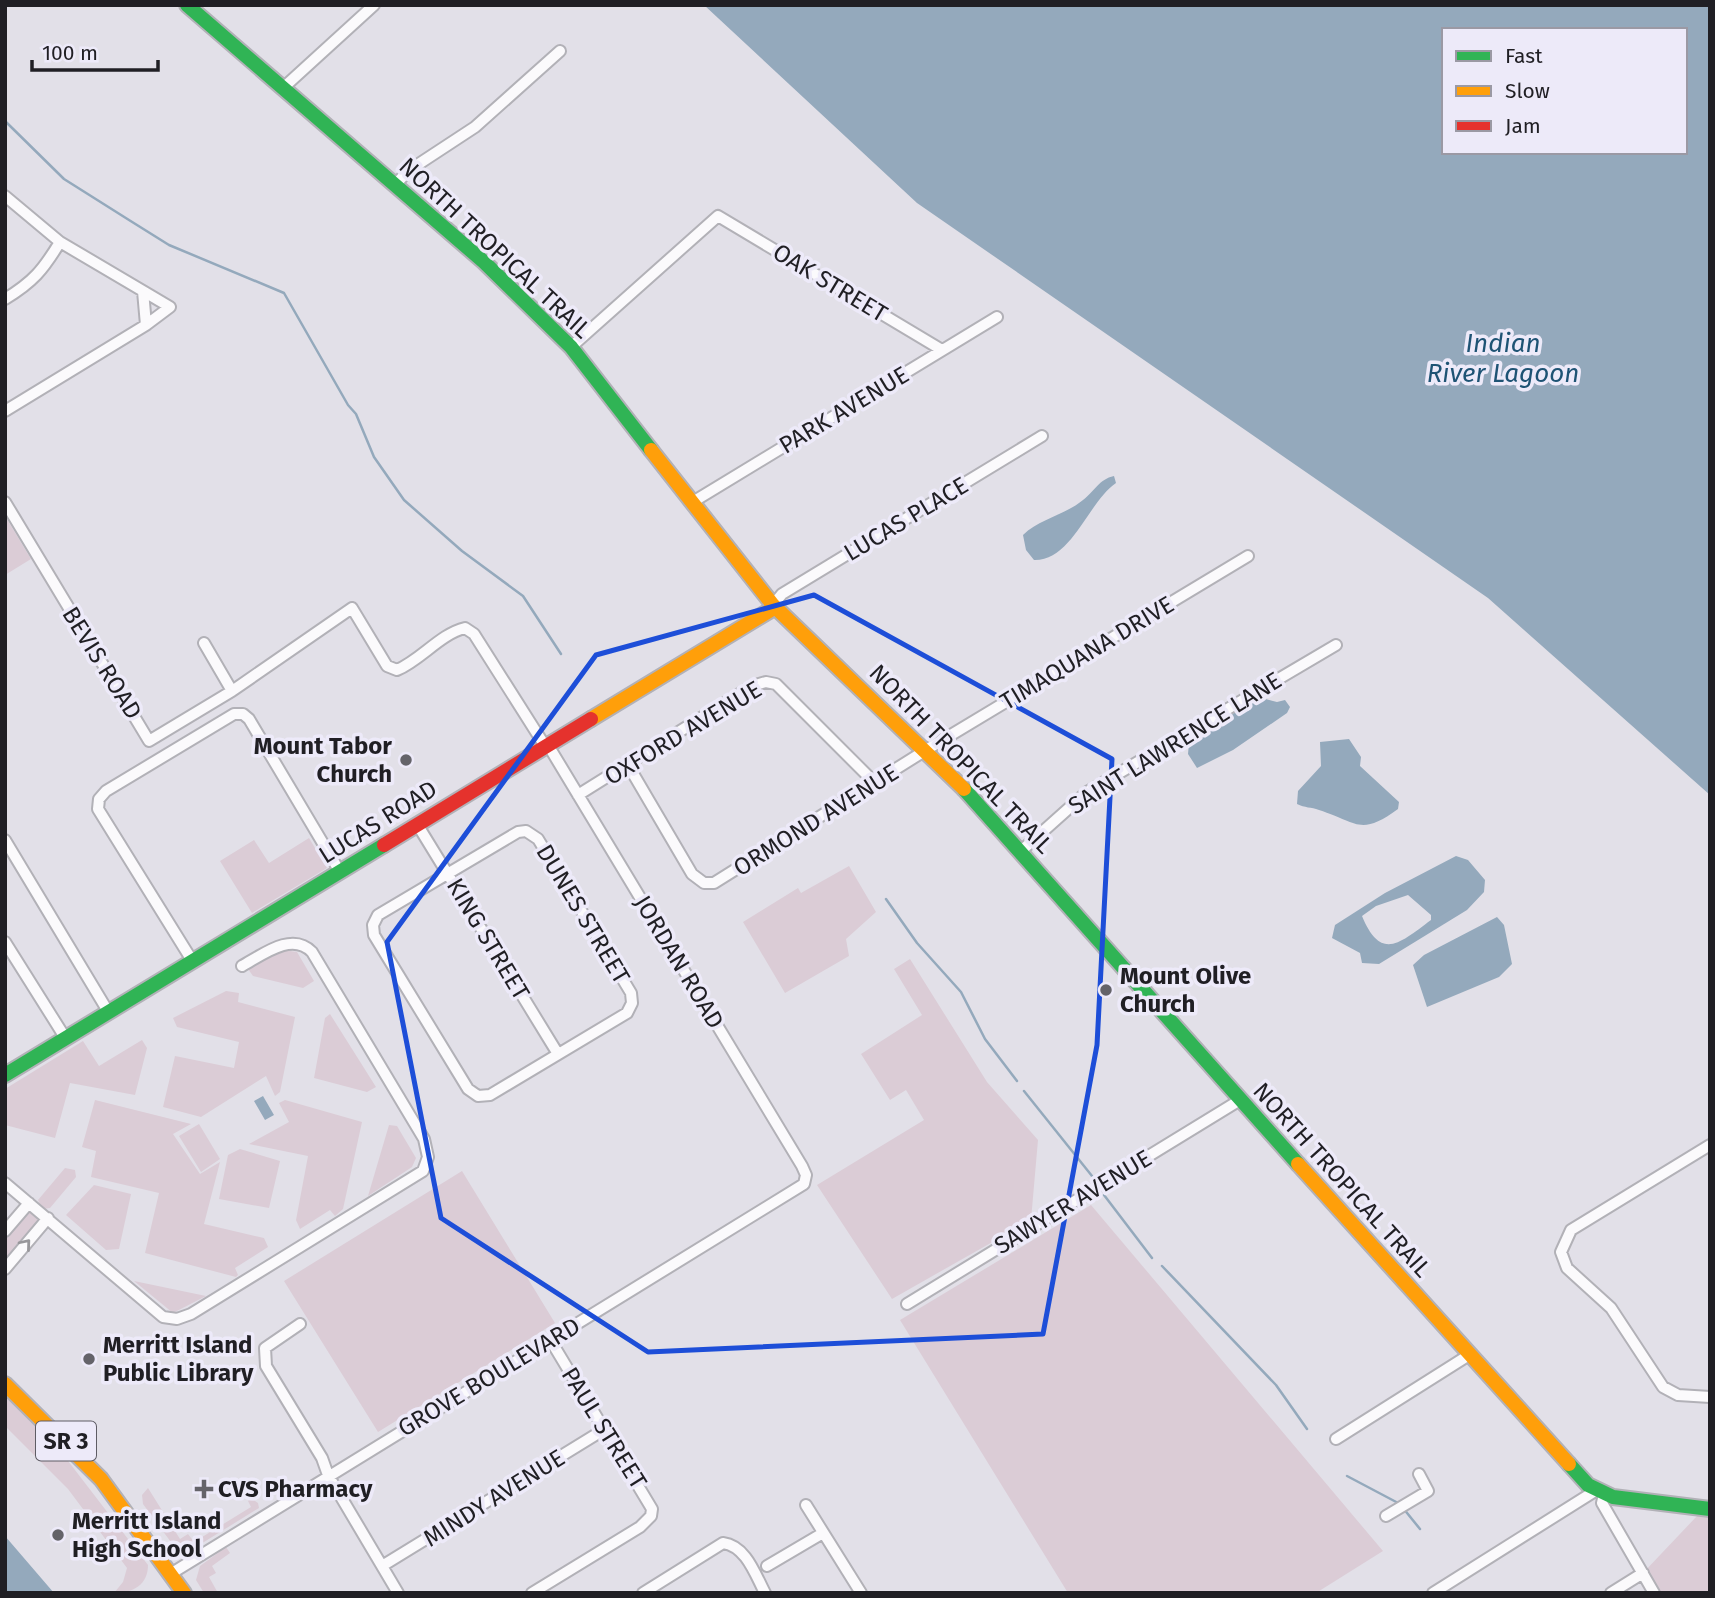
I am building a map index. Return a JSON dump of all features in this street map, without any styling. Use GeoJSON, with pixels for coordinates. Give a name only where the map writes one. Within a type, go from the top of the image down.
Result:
{"type":"FeatureCollection","features":[{"type":"Feature","properties":{"kind":"street","name":"NORTH TROPICAL TRAIL"},"geometry":{"type":"LineString","coordinates":[[187,5],[484,262],[571,347],[773,605],[926,750],[1021,851],[1469,1355],[1600,1493]]}},
{"type":"Feature","properties":{"kind":"street"},"geometry":{"type":"LineString","coordinates":[[283,88],[374,5]]}},
{"type":"Feature","properties":{"kind":"street"},"geometry":{"type":"LineString","coordinates":[[395,184],[408,171],[475,128],[560,51]]}},
{"type":"Feature","properties":{"kind":"street"},"geometry":{"type":"LineString","coordinates":[[5,196],[60,242],[170,307],[146,325],[5,411]]}},
{"type":"Feature","properties":{"kind":"street","name":"OAK STREET"},"geometry":{"type":"LineString","coordinates":[[571,347],[718,216],[943,350]]}},
{"type":"Feature","properties":{"kind":"street"},"geometry":{"type":"LineString","coordinates":[[5,299],[30,284],[60,242]]}},
{"type":"Feature","properties":{"kind":"street"},"geometry":{"type":"LineString","coordinates":[[143,291],[146,325]]}},
{"type":"Feature","properties":{"kind":"street","name":"PARK AVENUE"},"geometry":{"type":"LineString","coordinates":[[691,503],[997,317]]}},
{"type":"Feature","properties":{"kind":"street","name":"LUCAS PLACE"},"geometry":{"type":"LineString","coordinates":[[773,605],[782,594],[1042,436]]}},
{"type":"Feature","properties":{"kind":"street","name":"BEVIS ROAD"},"geometry":{"type":"LineString","coordinates":[[5,502],[149,741],[232,691],[352,608],[387,666],[397,670],[410,665],[455,631],[465,628],[474,634],[547,746]]}},
{"type":"Feature","properties":{"kind":"street","name":"TIMAQUANA DRIVE"},"geometry":{"type":"LineString","coordinates":[[926,750],[1248,556]]}},
{"type":"Feature","properties":{"kind":"street","name":"LUCAS ROAD"},"geometry":{"type":"LineString","coordinates":[[5,1075],[769,611],[773,605]]}},
{"type":"Feature","properties":{"kind":"street"},"geometry":{"type":"LineString","coordinates":[[204,643],[232,691]]}},
{"type":"Feature","properties":{"kind":"street","name":"SAINT LAWRENCE LANE"},"geometry":{"type":"LineString","coordinates":[[1021,851],[1087,792],[1336,645]]}},
{"type":"Feature","properties":{"kind":"street","name":"OXFORD AVENUE"},"geometry":{"type":"LineString","coordinates":[[578,795],[752,687],[766,681],[776,684],[875,783]]}},
{"type":"Feature","properties":{"kind":"street"},"geometry":{"type":"LineString","coordinates":[[193,962],[98,809],[99,799],[106,791],[234,714],[243,714],[250,719],[340,872]]}},
{"type":"Feature","properties":{"kind":"street","name":"JORDAN ROAD"},"geometry":{"type":"LineString","coordinates":[[547,746],[802,1167],[805,1180]]}},
{"type":"Feature","properties":{"kind":"street","name":"ORMOND AVENUE"},"geometry":{"type":"LineString","coordinates":[[628,765],[692,874],[704,883],[714,883],[926,750]]}},
{"type":"Feature","properties":{"kind":"street","name":"KING STREET"},"geometry":{"type":"LineString","coordinates":[[417,824],[558,1054]]}},
{"type":"Feature","properties":{"kind":"street","name":"DUNES STREET"},"geometry":{"type":"LineString","coordinates":[[448,873],[517,832],[526,831],[538,839],[631,993],[632,1003],[627,1013],[558,1054]]}},
{"type":"Feature","properties":{"kind":"street"},"geometry":{"type":"LineString","coordinates":[[5,839],[109,1013]]}},
{"type":"Feature","properties":{"kind":"street"},"geometry":{"type":"LineString","coordinates":[[448,873],[378,915],[373,925],[374,935],[468,1089],[478,1096],[490,1095],[558,1054]]}},
{"type":"Feature","properties":{"kind":"street"},"geometry":{"type":"LineString","coordinates":[[5,1183],[163,1317],[181,1318],[423,1171],[428,1157],[424,1139],[312,952],[298,943],[288,944],[242,966]]}},
{"type":"Feature","properties":{"kind":"street"},"geometry":{"type":"LineString","coordinates":[[7,948],[66,1039]]}},
{"type":"Feature","properties":{"kind":"street","name":"SAWYER AVENUE"},"geometry":{"type":"LineString","coordinates":[[907,1304],[1240,1100]]}},
{"type":"Feature","properties":{"kind":"street"},"geometry":{"type":"LineString","coordinates":[[1710,1145],[1571,1230],[1561,1252],[1567,1268],[1611,1308],[1663,1387],[1678,1395],[1710,1397]]}},
{"type":"Feature","properties":{"kind":"street","name":"GROVE BOULEVARD"},"geometry":{"type":"LineString","coordinates":[[172,1573],[328,1475],[798,1190],[805,1180]]}},
{"type":"Feature","properties":{"kind":"street"},"geometry":{"type":"LineString","coordinates":[[5,1231],[29,1203]]}},
{"type":"Feature","properties":{"kind":"street"},"geometry":{"type":"LineString","coordinates":[[5,1269],[48,1218]]}},
{"type":"Feature","properties":{"kind":"street"},"geometry":{"type":"LineString","coordinates":[[300,1324],[269,1343],[263,1360],[323,1458],[328,1475],[398,1593]]}},
{"type":"Feature","properties":{"kind":"street","name":"PAUL STREET"},"geometry":{"type":"LineString","coordinates":[[532,1593],[640,1527],[651,1516],[651,1503],[551,1341]]}},
{"type":"Feature","properties":{"kind":"street"},"geometry":{"type":"LineString","coordinates":[[1336,1439],[1469,1355]]}},
{"type":"Feature","properties":{"kind":"street","name":"SR 3"},"geometry":{"type":"LineString","coordinates":[[5,1384],[86,1462],[172,1573],[184,1593]]}},
{"type":"Feature","properties":{"kind":"street","name":"MINDY AVENUE"},"geometry":{"type":"LineString","coordinates":[[382,1566],[605,1429]]}},
{"type":"Feature","properties":{"kind":"street"},"geometry":{"type":"LineString","coordinates":[[1386,1516],[1428,1491],[1419,1475]]}},
{"type":"Feature","properties":{"kind":"street"},"geometry":{"type":"LineString","coordinates":[[1600,1493],[1602,1503],[1654,1593]]}},
{"type":"Feature","properties":{"kind":"street"},"geometry":{"type":"LineString","coordinates":[[1433,1593],[1600,1493],[1710,1509]]}},
{"type":"Feature","properties":{"kind":"street"},"geometry":{"type":"LineString","coordinates":[[806,1504],[861,1593]]}},
{"type":"Feature","properties":{"kind":"street"},"geometry":{"type":"LineString","coordinates":[[767,1566],[823,1533]]}},
{"type":"Feature","properties":{"kind":"street"},"geometry":{"type":"LineString","coordinates":[[643,1593],[723,1544],[733,1544],[741,1550],[765,1593]]}},
{"type":"Feature","properties":{"kind":"street"},"geometry":{"type":"LineString","coordinates":[[1611,1593],[1643,1573]]}},
{"type":"Feature","properties":{"kind":"highlighted area"},"geometry":{"type":"Polygon","coordinates":[[[814,595],[1112,759],[1097,1045],[1043,1334],[648,1352],[441,1218],[387,942],[596,655],[814,595]]]}},
{"type":"Feature","properties":{"kind":"shaded area"},"geometry":{"type":"Polygon","coordinates":[[[5,516],[31,559],[5,575],[5,516]]]}},
{"type":"Feature","properties":{"kind":"shaded area"},"geometry":{"type":"Polygon","coordinates":[[[309,838],[327,868],[252,913],[220,861],[254,840],[269,863],[309,838]]]}},
{"type":"Feature","properties":{"kind":"shaded area"},"geometry":{"type":"Polygon","coordinates":[[[849,866],[876,912],[846,939],[849,956],[785,993],[743,922],[798,888],[801,893],[849,866]]]}},
{"type":"Feature","properties":{"kind":"shaded area"},"geometry":{"type":"Polygon","coordinates":[[[283,950],[297,952],[314,981],[303,988],[253,976],[248,969],[283,950]]]}},
{"type":"Feature","properties":{"kind":"shaded area"},"geometry":{"type":"Polygon","coordinates":[[[910,959],[987,1082],[1038,1140],[1031,1220],[892,1299],[817,1185],[924,1120],[906,1090],[890,1100],[861,1054],[922,1015],[894,969],[910,959]]]}},
{"type":"Feature","properties":{"kind":"shaded area"},"geometry":{"type":"Polygon","coordinates":[[[226,991],[239,993],[238,1002],[295,1017],[280,1092],[275,1096],[266,1076],[201,1117],[163,1107],[175,1056],[234,1068],[239,1042],[177,1027],[173,1018],[226,991]]]}},
{"type":"Feature","properties":{"kind":"shaded area"},"geometry":{"type":"Polygon","coordinates":[[[330,1014],[376,1087],[367,1092],[314,1078],[325,1018],[330,1014]]]}},
{"type":"Feature","properties":{"kind":"shaded area"},"geometry":{"type":"Polygon","coordinates":[[[142,1040],[147,1048],[135,1095],[70,1083],[55,1138],[5,1125],[5,1089],[83,1041],[99,1066],[142,1040]]]}},
{"type":"Feature","properties":{"kind":"shaded area"},"geometry":{"type":"Polygon","coordinates":[[[95,1100],[191,1124],[173,1134],[200,1174],[220,1162],[204,1224],[264,1238],[268,1247],[235,1268],[238,1275],[236,1277],[145,1253],[159,1193],[91,1177],[96,1151],[82,1147],[95,1100]]]}},
{"type":"Feature","properties":{"kind":"shaded area"},"geometry":{"type":"Polygon","coordinates":[[[285,1100],[362,1122],[343,1209],[335,1216],[330,1210],[300,1229],[296,1220],[308,1156],[249,1144],[289,1122],[279,1103],[285,1100]]]}},
{"type":"Feature","properties":{"kind":"shaded area"},"geometry":{"type":"Polygon","coordinates":[[[199,1124],[220,1159],[201,1172],[179,1136],[199,1124]]]}},
{"type":"Feature","properties":{"kind":"shaded area"},"geometry":{"type":"Polygon","coordinates":[[[389,1125],[397,1126],[416,1158],[412,1167],[368,1196],[389,1125]]]}},
{"type":"Feature","properties":{"kind":"shaded area"},"geometry":{"type":"Polygon","coordinates":[[[240,1149],[280,1161],[269,1208],[219,1199],[228,1155],[240,1149]]]}},
{"type":"Feature","properties":{"kind":"shaded area"},"geometry":{"type":"Polygon","coordinates":[[[65,1168],[75,1170],[76,1177],[50,1208],[42,1209],[38,1200],[65,1168]]]}},
{"type":"Feature","properties":{"kind":"shaded area"},"geometry":{"type":"Polygon","coordinates":[[[462,1171],[555,1323],[378,1432],[284,1281],[462,1171]]]}},
{"type":"Feature","properties":{"kind":"shaded area"},"geometry":{"type":"Polygon","coordinates":[[[94,1185],[131,1194],[119,1249],[106,1250],[66,1215],[94,1185]]]}},
{"type":"Feature","properties":{"kind":"shaded area"},"geometry":{"type":"Polygon","coordinates":[[[1091,1205],[1383,1551],[1316,1593],[1068,1593],[900,1320],[1091,1205]]]}},
{"type":"Feature","properties":{"kind":"shaded area"},"geometry":{"type":"Polygon","coordinates":[[[27,1212],[36,1215],[38,1223],[5,1260],[5,1237],[27,1212]]]}},
{"type":"Feature","properties":{"kind":"shaded area"},"geometry":{"type":"Polygon","coordinates":[[[134,1281],[206,1296],[173,1313],[134,1281]]]}},
{"type":"Feature","properties":{"kind":"shaded area"},"geometry":{"type":"Polygon","coordinates":[[[5,1395],[55,1444],[148,1565],[145,1578],[138,1586],[114,1593],[123,1582],[127,1568],[68,1489],[5,1426],[5,1395]]]}},
{"type":"Feature","properties":{"kind":"shaded area"},"geometry":{"type":"Polygon","coordinates":[[[148,1488],[180,1539],[188,1534],[194,1542],[251,1507],[248,1501],[251,1498],[258,1503],[259,1508],[191,1550],[176,1549],[143,1504],[142,1495],[148,1488]]]}},
{"type":"Feature","properties":{"kind":"shaded area"},"geometry":{"type":"Polygon","coordinates":[[[1697,1516],[1710,1517],[1710,1593],[1654,1593],[1643,1573],[1697,1516]]]}},
{"type":"Feature","properties":{"kind":"shaded area"},"geometry":{"type":"Polygon","coordinates":[[[226,1547],[230,1553],[212,1566],[216,1573],[209,1577],[218,1593],[204,1593],[196,1580],[200,1566],[226,1547]]]}},
{"type":"Feature","properties":{"kind":"water","name":"Indian River Lagoon"},"geometry":{"type":"Polygon","coordinates":[[[704,5],[1710,5],[1710,795],[1488,598],[917,203],[704,5]]]}},
{"type":"Feature","properties":{"kind":"water"},"geometry":{"type":"Polygon","coordinates":[[[1114,476],[1116,483],[1097,503],[1069,541],[1047,558],[1034,560],[1026,550],[1023,535],[1076,505],[1100,483],[1114,476]]]}},
{"type":"Feature","properties":{"kind":"water"},"geometry":{"type":"Polygon","coordinates":[[[1258,697],[1277,702],[1285,700],[1290,707],[1287,713],[1233,750],[1197,768],[1188,754],[1189,743],[1258,697]]]}},
{"type":"Feature","properties":{"kind":"water"},"geometry":{"type":"Polygon","coordinates":[[[1349,739],[1361,757],[1360,766],[1399,802],[1398,809],[1375,823],[1358,824],[1297,804],[1298,791],[1321,766],[1320,742],[1349,739]]]}},
{"type":"Feature","properties":{"kind":"water"},"geometry":{"type":"Polygon","coordinates":[[[1456,856],[1468,860],[1485,880],[1484,892],[1467,910],[1379,964],[1362,963],[1360,953],[1332,938],[1335,925],[1385,893],[1456,856]],[[1408,895],[1376,906],[1362,916],[1376,939],[1384,944],[1392,944],[1401,941],[1431,920],[1431,915],[1408,895]]]}},
{"type":"Feature","properties":{"kind":"water"},"geometry":{"type":"Polygon","coordinates":[[[1497,917],[1504,925],[1512,964],[1499,977],[1427,1007],[1413,965],[1424,955],[1497,917]]]}},
{"type":"Feature","properties":{"kind":"water"},"geometry":{"type":"Polygon","coordinates":[[[263,1096],[274,1115],[265,1120],[254,1101],[263,1096]]]}},
{"type":"Feature","properties":{"kind":"water"},"geometry":{"type":"Polygon","coordinates":[[[5,1536],[54,1593],[5,1593],[5,1536]]]}},
{"type":"Feature","properties":{"kind":"waterway"},"geometry":{"type":"LineString","coordinates":[[5,121],[64,179],[169,245],[284,293],[348,405],[356,414],[374,457],[404,500],[462,551],[523,596],[561,654]]}},
{"type":"Feature","properties":{"kind":"waterway"},"geometry":{"type":"LineString","coordinates":[[886,899],[917,943],[961,992],[985,1039],[1017,1081]]}},
{"type":"Feature","properties":{"kind":"waterway"},"geometry":{"type":"LineString","coordinates":[[1024,1091],[1092,1176]]}},
{"type":"Feature","properties":{"kind":"waterway"},"geometry":{"type":"LineString","coordinates":[[1104,1195],[1152,1258]]}},
{"type":"Feature","properties":{"kind":"waterway"},"geometry":{"type":"LineString","coordinates":[[1162,1266],[1276,1385],[1307,1429]]}},
{"type":"Feature","properties":{"kind":"waterway"},"geometry":{"type":"LineString","coordinates":[[1347,1476],[1400,1504]]}},
{"type":"Feature","properties":{"kind":"waterway"},"geometry":{"type":"LineString","coordinates":[[1403,1508],[1420,1529]]}},
{"type":"Feature","properties":{"kind":"traffic: fast"},"geometry":{"type":"LineString","coordinates":[[187,5],[484,262],[571,347],[651,450]]}},
{"type":"Feature","properties":{"kind":"traffic: fast"},"geometry":{"type":"LineString","coordinates":[[964,789],[1298,1164]]}},
{"type":"Feature","properties":{"kind":"traffic: fast"},"geometry":{"type":"LineString","coordinates":[[5,1075],[384,845]]}},
{"type":"Feature","properties":{"kind":"traffic: fast"},"geometry":{"type":"LineString","coordinates":[[1569,1464],[1588,1485],[1613,1497],[1710,1509]]}},
{"type":"Feature","properties":{"kind":"traffic: slow"},"geometry":{"type":"LineString","coordinates":[[651,450],[773,605],[964,789]]}},
{"type":"Feature","properties":{"kind":"traffic: slow"},"geometry":{"type":"LineString","coordinates":[[591,719],[769,611],[773,605]]}},
{"type":"Feature","properties":{"kind":"traffic: slow"},"geometry":{"type":"LineString","coordinates":[[1298,1164],[1569,1464]]}},
{"type":"Feature","properties":{"kind":"traffic: slow"},"geometry":{"type":"LineString","coordinates":[[5,1384],[101,1479],[184,1593]]}},
{"type":"Feature","properties":{"kind":"traffic: jam"},"geometry":{"type":"LineString","coordinates":[[384,845],[591,719]]}},
{"type":"Feature","properties":{"kind":"place","name":"Mount Tabor Church"},"geometry":{"type":"Point","coordinates":[406,760]}},
{"type":"Feature","properties":{"kind":"place","name":"Mount Olive Church"},"geometry":{"type":"Point","coordinates":[1106,990]}},
{"type":"Feature","properties":{"kind":"place","name":"Merritt Island Public Library"},"geometry":{"type":"Point","coordinates":[89,1359]}},
{"type":"Feature","properties":{"kind":"place","name":"CVS Pharmacy"},"geometry":{"type":"Point","coordinates":[204,1489]}},
{"type":"Feature","properties":{"kind":"place","name":"Merritt Island High School"},"geometry":{"type":"Point","coordinates":[58,1535]}}]}
